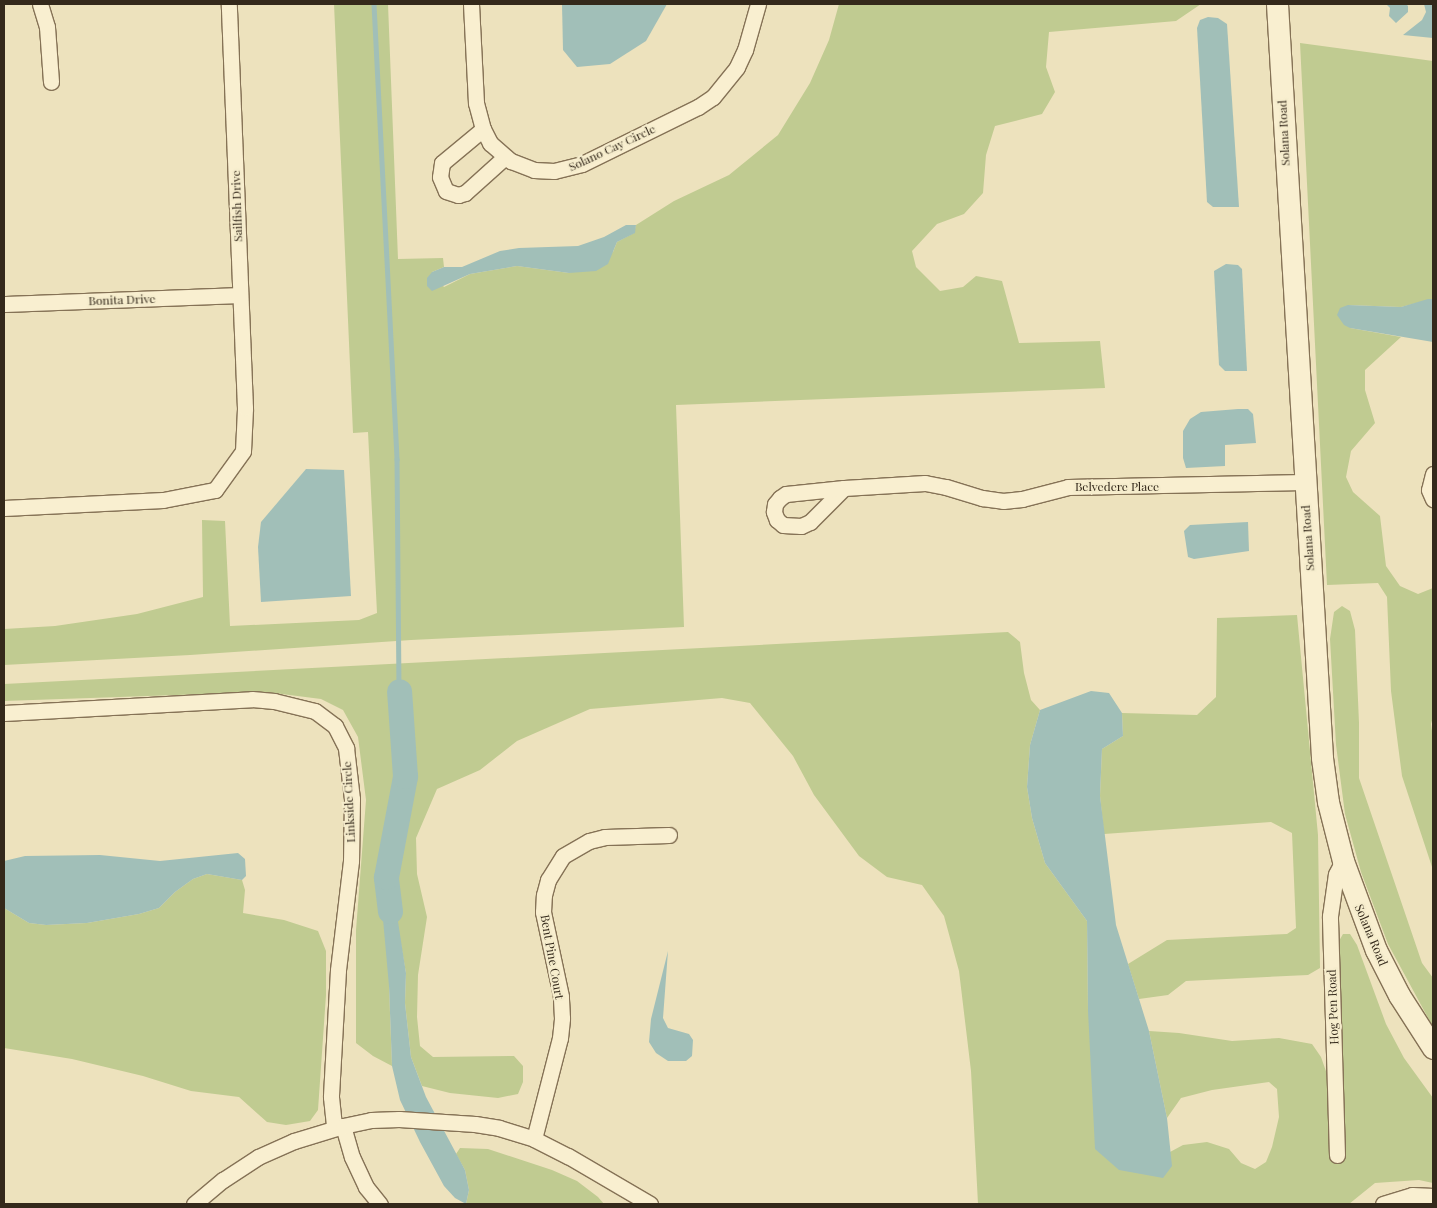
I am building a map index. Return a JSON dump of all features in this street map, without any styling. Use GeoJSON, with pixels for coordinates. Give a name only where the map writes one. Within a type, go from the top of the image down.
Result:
{"type":"FeatureCollection","features":[{"type":"Feature","properties":{"kind":"street"},"geometry":{"type":"LineString","coordinates":[[40,4],[47,27],[51,82]]}},
{"type":"Feature","properties":{"kind":"street","name":"Sailfish Drive"},"geometry":{"type":"LineString","coordinates":[[4,508],[163,500],[215,490],[244,451],[245,408],[229,4]]}},
{"type":"Feature","properties":{"kind":"street","name":"Solano Cay Circle"},"geometry":{"type":"LineString","coordinates":[[471,4],[476,103],[483,129],[490,142],[505,157],[534,170],[563,170],[582,164],[698,107],[713,97],[737,68],[745,50],[758,4]]}},
{"type":"Feature","properties":{"kind":"street","name":"Solana Road"},"geometry":{"type":"LineString","coordinates":[[1277,4],[1304,482],[1322,758],[1328,802],[1343,861],[1376,950],[1399,995],[1433,1048]]}},
{"type":"Feature","properties":{"kind":"street"},"geometry":{"type":"LineString","coordinates":[[483,129],[442,163],[440,177],[446,191],[458,195],[465,194],[505,157]]}},
{"type":"Feature","properties":{"kind":"street","name":"Bonita Drive"},"geometry":{"type":"LineString","coordinates":[[4,304],[240,295]]}},
{"type":"Feature","properties":{"kind":"street"},"geometry":{"type":"LineString","coordinates":[[1433,474],[1429,490],[1433,499]]}},
{"type":"Feature","properties":{"kind":"street","name":"Belvedere Place"},"geometry":{"type":"LineString","coordinates":[[844,488],[924,483],[946,486],[982,498],[1003,501],[1022,499],[1068,487],[1304,482]]}},
{"type":"Feature","properties":{"kind":"street","name":"Linkside Circle"},"geometry":{"type":"LineString","coordinates":[[4,713],[252,699],[274,701],[315,711],[335,726],[346,748],[350,773],[352,816],[351,861],[338,970],[331,1097],[338,1127],[366,1187],[380,1204]]}},
{"type":"Feature","properties":{"kind":"street","name":"Bent Pine Court"},"geometry":{"type":"LineString","coordinates":[[534,1140],[560,1038],[562,1018],[560,996],[543,912],[544,895],[548,880],[564,856],[589,841],[605,837],[669,835]]}},
{"type":"Feature","properties":{"kind":"street","name":"Hog Pen Road"},"geometry":{"type":"LineString","coordinates":[[1337,1155],[1330,916],[1336,874],[1343,861]]}},
{"type":"Feature","properties":{"kind":"street"},"geometry":{"type":"LineString","coordinates":[[194,1204],[223,1180],[258,1157],[294,1141],[338,1127],[371,1120],[399,1119],[448,1120],[499,1128],[534,1140],[568,1156],[650,1204]]}},
{"type":"Feature","properties":{"kind":"street"},"geometry":{"type":"LineString","coordinates":[[1383,1204],[1412,1195],[1433,1196]]}},
{"type":"Feature","properties":{"kind":"green space"},"geometry":{"type":"Polygon","coordinates":[[[334,4],[388,4],[398,259],[443,258],[444,267],[432,272],[444,287],[470,274],[517,266],[569,273],[613,252],[617,242],[634,233],[636,225],[674,201],[729,175],[778,135],[810,83],[829,40],[839,4],[1201,4],[1176,21],[1049,32],[1046,67],[1055,92],[1042,114],[995,126],[986,155],[983,193],[964,214],[937,224],[912,251],[916,267],[940,291],[963,287],[976,276],[1002,281],[1019,343],[1100,341],[1105,388],[676,405],[684,627],[411,640],[4,665],[4,629],[55,626],[137,614],[203,597],[202,520],[225,521],[230,626],[359,620],[377,613],[368,432],[353,433],[334,4]]]}},
{"type":"Feature","properties":{"kind":"green space"},"geometry":{"type":"Polygon","coordinates":[[[1300,43],[1433,61],[1433,299],[1401,307],[1348,305],[1350,328],[1401,337],[1365,370],[1365,390],[1375,423],[1351,451],[1346,477],[1353,492],[1380,516],[1386,566],[1400,586],[1418,594],[1433,588],[1433,717],[1431,724],[1433,738],[1433,870],[1402,776],[1391,691],[1387,597],[1378,583],[1327,585],[1300,43]]]}},
{"type":"Feature","properties":{"kind":"green space"},"geometry":{"type":"Polygon","coordinates":[[[1342,606],[1350,611],[1355,630],[1359,778],[1422,963],[1433,978],[1433,1027],[1388,944],[1361,872],[1345,814],[1336,745],[1330,639],[1334,612],[1342,606]]]}},
{"type":"Feature","properties":{"kind":"green space"},"geometry":{"type":"Polygon","coordinates":[[[1297,615],[1318,835],[1320,968],[1308,975],[1186,981],[1168,995],[1139,999],[1128,964],[1167,940],[1287,934],[1296,928],[1292,833],[1271,822],[1104,834],[1100,796],[1102,749],[1123,736],[1122,713],[1197,715],[1216,697],[1217,618],[1297,615]]]}},
{"type":"Feature","properties":{"kind":"green space"},"geometry":{"type":"Polygon","coordinates":[[[1008,632],[1020,642],[1024,673],[1031,700],[1040,710],[1030,745],[1027,787],[1032,818],[1045,863],[1087,921],[1088,1011],[1171,1166],[1170,1152],[1183,1145],[1207,1142],[1229,1149],[1241,1163],[1255,1169],[1266,1162],[1272,1147],[1279,1117],[1277,1089],[1269,1082],[1212,1090],[1181,1098],[1167,1118],[1149,1031],[1179,1033],[1232,1041],[1279,1038],[1312,1044],[1321,1057],[1328,1077],[1339,1019],[1339,941],[1343,934],[1350,934],[1357,945],[1386,1024],[1404,1058],[1433,1098],[1433,1183],[1419,1180],[1375,1183],[1349,1204],[978,1204],[971,1071],[959,971],[944,916],[922,885],[887,877],[859,856],[814,795],[793,756],[750,703],[722,698],[590,709],[517,741],[480,770],[437,789],[416,838],[417,874],[427,917],[418,975],[417,1017],[420,1046],[433,1057],[514,1056],[523,1066],[523,1082],[518,1094],[498,1098],[450,1093],[422,1086],[411,1057],[405,1003],[406,973],[400,939],[389,986],[392,1066],[373,1056],[356,1043],[356,930],[366,800],[358,737],[343,710],[321,699],[266,692],[4,701],[4,684],[1008,632]]]}},
{"type":"Feature","properties":{"kind":"green space"},"geometry":{"type":"Polygon","coordinates":[[[207,874],[242,880],[245,890],[243,913],[284,920],[318,931],[326,951],[326,995],[318,1110],[310,1121],[286,1125],[267,1122],[239,1097],[191,1091],[143,1076],[72,1059],[4,1048],[4,908],[29,923],[46,925],[87,923],[139,914],[159,908],[175,892],[193,879],[207,874]]]}},
{"type":"Feature","properties":{"kind":"green space"},"geometry":{"type":"Polygon","coordinates":[[[460,1148],[488,1149],[552,1170],[577,1181],[604,1204],[466,1204],[469,1190],[465,1170],[456,1154],[460,1148]]]}},
{"type":"Feature","properties":{"kind":"water"},"geometry":{"type":"Polygon","coordinates":[[[562,4],[667,4],[646,41],[610,64],[577,67],[563,50],[562,4]]]}},
{"type":"Feature","properties":{"kind":"water"},"geometry":{"type":"Polygon","coordinates":[[[1386,4],[1406,4],[1408,12],[1396,23],[1389,16],[1390,8],[1386,4]]]}},
{"type":"Feature","properties":{"kind":"water"},"geometry":{"type":"Polygon","coordinates":[[[1424,4],[1433,4],[1433,38],[1403,35],[1422,20],[1426,12],[1424,4]]]}},
{"type":"Feature","properties":{"kind":"water"},"geometry":{"type":"Polygon","coordinates":[[[1208,17],[1218,18],[1227,24],[1239,207],[1213,207],[1207,202],[1197,28],[1200,20],[1208,17]]]}},
{"type":"Feature","properties":{"kind":"water"},"geometry":{"type":"Polygon","coordinates":[[[626,225],[636,225],[635,233],[617,242],[608,264],[596,271],[569,273],[517,266],[470,274],[432,291],[427,286],[427,278],[432,272],[444,267],[462,267],[500,251],[519,248],[578,246],[604,237],[626,225]]]}},
{"type":"Feature","properties":{"kind":"water"},"geometry":{"type":"Polygon","coordinates":[[[1226,264],[1238,265],[1242,269],[1247,371],[1225,371],[1219,365],[1214,271],[1226,264]]]}},
{"type":"Feature","properties":{"kind":"water"},"geometry":{"type":"Polygon","coordinates":[[[1433,299],[1433,342],[1350,328],[1344,325],[1337,315],[1340,308],[1348,305],[1401,307],[1433,299]]]}},
{"type":"Feature","properties":{"kind":"water"},"geometry":{"type":"Polygon","coordinates":[[[1248,409],[1253,414],[1256,443],[1225,445],[1225,466],[1186,468],[1183,458],[1183,431],[1190,419],[1201,412],[1248,409]]]}},
{"type":"Feature","properties":{"kind":"water"},"geometry":{"type":"Polygon","coordinates":[[[306,469],[344,470],[351,596],[261,602],[258,547],[261,522],[306,469]]]}},
{"type":"Feature","properties":{"kind":"water"},"geometry":{"type":"Polygon","coordinates":[[[1248,522],[1249,551],[1194,559],[1188,557],[1184,531],[1190,525],[1248,522]]]}},
{"type":"Feature","properties":{"kind":"water"},"geometry":{"type":"Polygon","coordinates":[[[1091,691],[1109,693],[1122,713],[1123,736],[1102,749],[1100,796],[1116,925],[1149,1031],[1167,1118],[1172,1166],[1163,1178],[1119,1170],[1095,1149],[1088,1011],[1087,921],[1045,863],[1032,818],[1027,787],[1030,745],[1040,710],[1091,691]]]}},
{"type":"Feature","properties":{"kind":"water"},"geometry":{"type":"Polygon","coordinates":[[[238,853],[245,859],[246,876],[242,880],[207,874],[193,879],[175,892],[159,908],[139,914],[87,923],[46,925],[29,923],[4,908],[4,861],[25,856],[100,855],[160,861],[238,853]]]}},
{"type":"Feature","properties":{"kind":"water"},"geometry":{"type":"Polygon","coordinates":[[[386,877],[392,883],[406,973],[405,1003],[411,1057],[426,1097],[465,1170],[469,1190],[466,1204],[455,1198],[444,1186],[400,1100],[392,1066],[389,986],[380,886],[386,877]]]}},
{"type":"Feature","properties":{"kind":"water"},"geometry":{"type":"Polygon","coordinates":[[[668,951],[663,1018],[668,1028],[689,1034],[693,1040],[692,1056],[686,1061],[668,1061],[656,1053],[649,1042],[651,1019],[668,951]]]}},
{"type":"Feature","properties":{"kind":"waterway"},"geometry":{"type":"LineString","coordinates":[[374,4],[397,459],[399,691]]}},
{"type":"Feature","properties":{"kind":"waterway"},"geometry":{"type":"LineString","coordinates":[[390,911],[386,877],[405,776],[399,691]]}}]}
